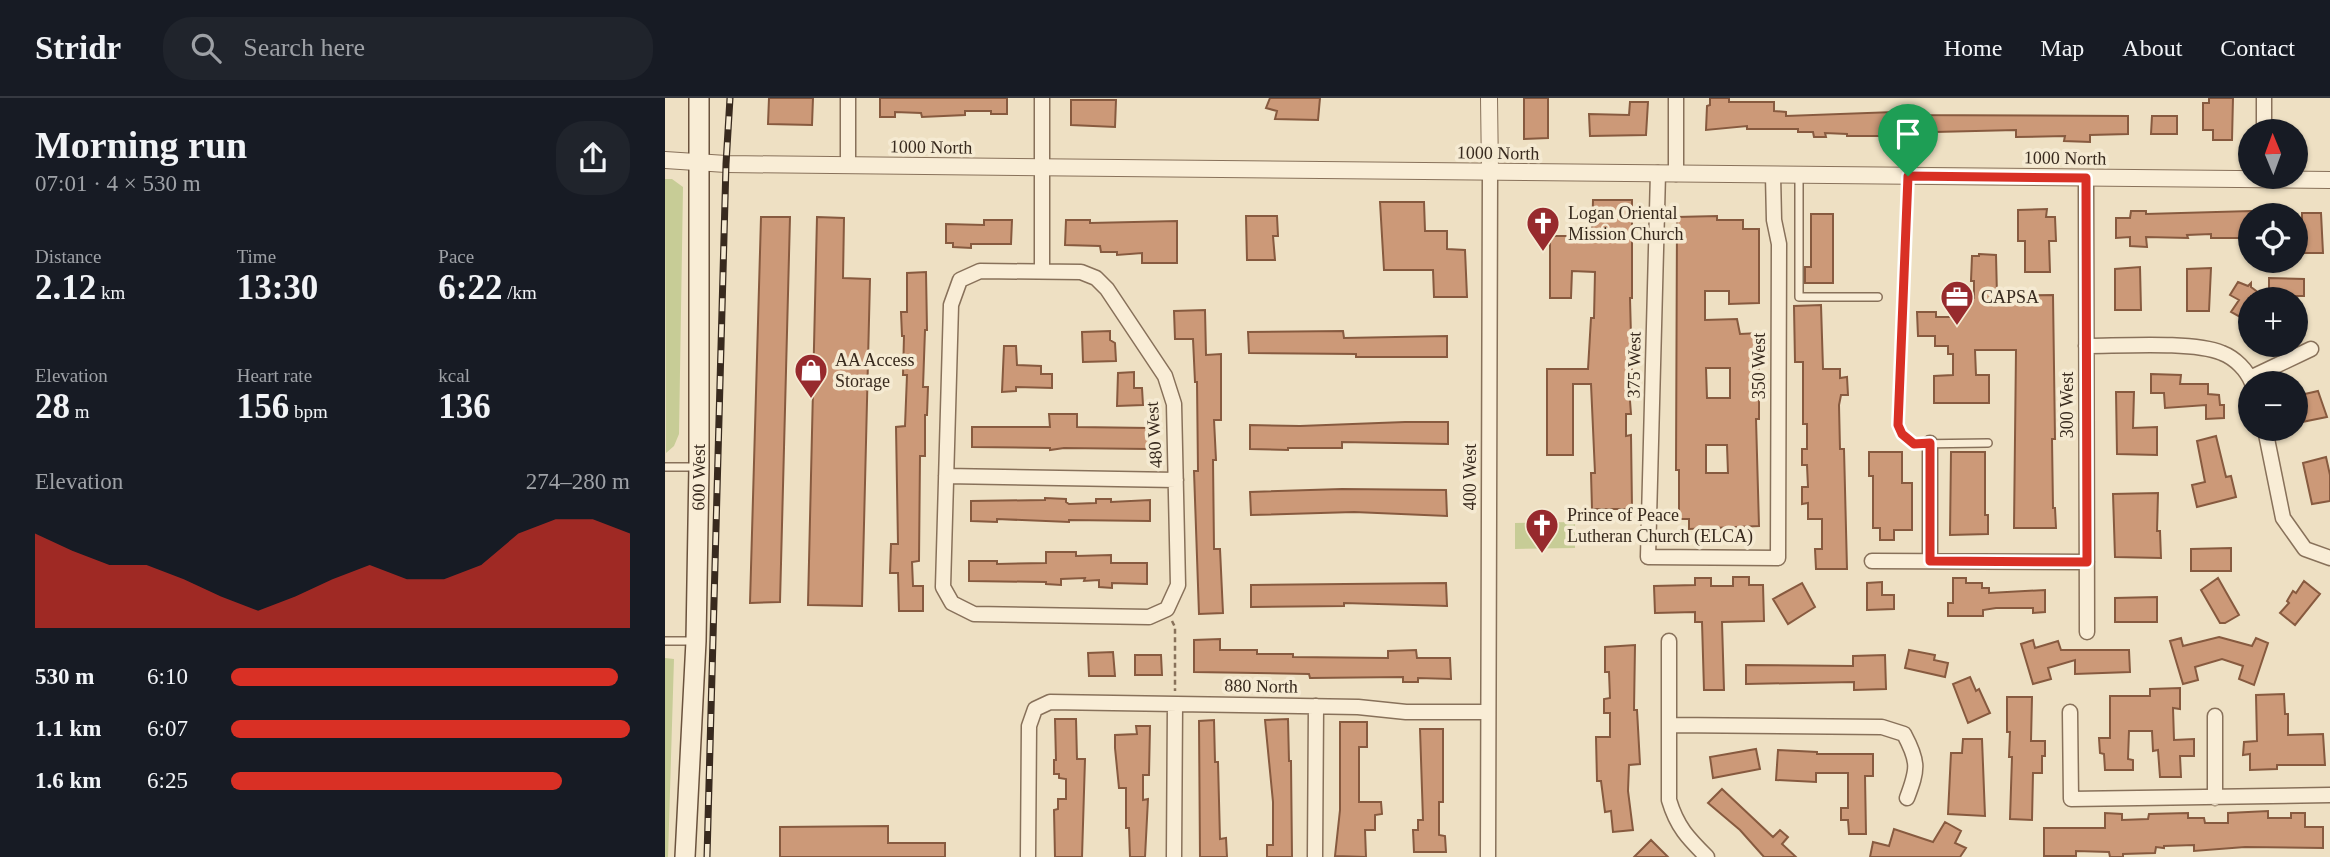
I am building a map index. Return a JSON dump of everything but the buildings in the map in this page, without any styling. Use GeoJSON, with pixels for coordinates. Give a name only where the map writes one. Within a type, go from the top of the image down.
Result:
{"type":"FeatureCollection","features":[{"type":"Feature","properties":{"kind":"main road","name":"600 West"},"geometry":{"type":"LineString","coordinates":[[685,857],[696,641],[699,98]]}},
{"type":"Feature","properties":{"kind":"street"},"geometry":{"type":"LineString","coordinates":[[848,98],[848,165]]}},
{"type":"Feature","properties":{"kind":"street"},"geometry":{"type":"LineString","coordinates":[[1042,98],[1042,271],[980,271],[960,280],[951,305],[943,587],[952,603],[974,614],[1149,617],[1168,612]]}},
{"type":"Feature","properties":{"kind":"street","name":"400 West"},"geometry":{"type":"LineString","coordinates":[[1488,857],[1489,98]]}},
{"type":"Feature","properties":{"kind":"street"},"geometry":{"type":"LineString","coordinates":[[1676,98],[1676,174]]}},
{"type":"Feature","properties":{"kind":"street"},"geometry":{"type":"LineString","coordinates":[[2264,98],[2264,119]]}},
{"type":"Feature","properties":{"kind":"street","name":"1000 North"},"geometry":{"type":"LineString","coordinates":[[665,160],[848,165],[2238,178]]}},
{"type":"Feature","properties":{"kind":"street","name":"375 West"},"geometry":{"type":"LineString","coordinates":[[1658,173],[1648,557],[1778,558]]}},
{"type":"Feature","properties":{"kind":"street","name":"350 West"},"geometry":{"type":"LineString","coordinates":[[1773,175],[1774,219],[1779,244],[1778,558]]}},
{"type":"Feature","properties":{"kind":"street","name":"300 West"},"geometry":{"type":"LineString","coordinates":[[2086,178],[2087,632]]}},
{"type":"Feature","properties":{"kind":"street","name":"1000 North"},"geometry":{"type":"LineString","coordinates":[[2308,179],[2330,180]]}},
{"type":"Feature","properties":{"kind":"street","name":"480 West"},"geometry":{"type":"LineString","coordinates":[[1042,271],[1081,272],[1096,278],[1107,289],[1165,376],[1174,404],[1178,585],[1168,612]]}},
{"type":"Feature","properties":{"kind":"street"},"geometry":{"type":"LineString","coordinates":[[2086,346],[2200,347],[2224,353],[2244,371]]}},
{"type":"Feature","properties":{"kind":"street"},"geometry":{"type":"LineString","coordinates":[[2270,371],[2311,349]]}},
{"type":"Feature","properties":{"kind":"street"},"geometry":{"type":"LineString","coordinates":[[2267,441],[2283,518],[2305,549],[2330,558]]}},
{"type":"Feature","properties":{"kind":"street"},"geometry":{"type":"LineString","coordinates":[[1930,443],[1930,561]]}},
{"type":"Feature","properties":{"kind":"street"},"geometry":{"type":"LineString","coordinates":[[946,476],[1176,480]]}},
{"type":"Feature","properties":{"kind":"street"},"geometry":{"type":"LineString","coordinates":[[1872,561],[2087,562]]}},
{"type":"Feature","properties":{"kind":"street"},"geometry":{"type":"LineString","coordinates":[[1669,641],[1669,800],[1675,820],[1685,835],[1707,857]]}},
{"type":"Feature","properties":{"kind":"street","name":"880 North"},"geometry":{"type":"LineString","coordinates":[[1028,857],[1029,726],[1035,709],[1050,702],[1488,712]]}},
{"type":"Feature","properties":{"kind":"street"},"geometry":{"type":"LineString","coordinates":[[1174,857],[1175,704]]}},
{"type":"Feature","properties":{"kind":"street"},"geometry":{"type":"LineString","coordinates":[[1315,857],[1316,706]]}},
{"type":"Feature","properties":{"kind":"street"},"geometry":{"type":"LineString","coordinates":[[2070,712],[2071,799],[2330,795]]}},
{"type":"Feature","properties":{"kind":"street"},"geometry":{"type":"LineString","coordinates":[[2215,716],[2215,798]]}},
{"type":"Feature","properties":{"kind":"street"},"geometry":{"type":"LineString","coordinates":[[1670,725],[1882,727],[1904,734],[1915,754],[1916,775],[1907,798]]}},
{"type":"Feature","properties":{"kind":"lane"},"geometry":{"type":"LineString","coordinates":[[1799,175],[1798,297],[1878,297]]}},
{"type":"Feature","properties":{"kind":"lane"},"geometry":{"type":"LineString","coordinates":[[1908,176],[1898,425],[1902,434],[1914,444],[1988,443]]}},
{"type":"Feature","properties":{"kind":"lane"},"geometry":{"type":"LineString","coordinates":[[665,467],[699,466]]}},
{"type":"Feature","properties":{"kind":"lane"},"geometry":{"type":"LineString","coordinates":[[665,641],[696,641]]}},
{"type":"Feature","properties":{"kind":"path"},"geometry":{"type":"LineString","coordinates":[[1168,612],[1175,627],[1175,704]]}},
{"type":"Feature","properties":{"kind":"green space"},"geometry":{"type":"Polygon","coordinates":[[[665,179],[672,179],[683,187],[679,434],[674,446],[666,453],[665,179]]]}},
{"type":"Feature","properties":{"kind":"green space"},"geometry":{"type":"Polygon","coordinates":[[[1575,522],[1575,548],[1515,549],[1515,523],[1575,522]]]}},
{"type":"Feature","properties":{"kind":"green space"},"geometry":{"type":"Polygon","coordinates":[[[665,658],[674,659],[668,857],[665,857],[665,658]]]}},
{"type":"Feature","properties":{"kind":"railway"},"geometry":{"type":"LineString","coordinates":[[707,857],[730,98]]}},
{"type":"Feature","properties":{"kind":"place","name":"Logan Oriental Mission Church"},"geometry":{"type":"Point","coordinates":[1543,253]}},
{"type":"Feature","properties":{"kind":"place","name":"CAPSA"},"geometry":{"type":"Point","coordinates":[1957,327]}},
{"type":"Feature","properties":{"kind":"place","name":"AA Access Storage"},"geometry":{"type":"Point","coordinates":[811,400]}},
{"type":"Feature","properties":{"kind":"place","name":"Prince of Peace Lutheran Church (ELCA)"},"geometry":{"type":"Point","coordinates":[1542,555]}},
{"type":"Feature","properties":{"kind":"route"},"geometry":{"type":"LineString","coordinates":[[1908,176],[2086,178],[2087,562],[1930,561],[1930,443],[1914,444],[1902,434],[1898,425],[1908,176]]}}]}
